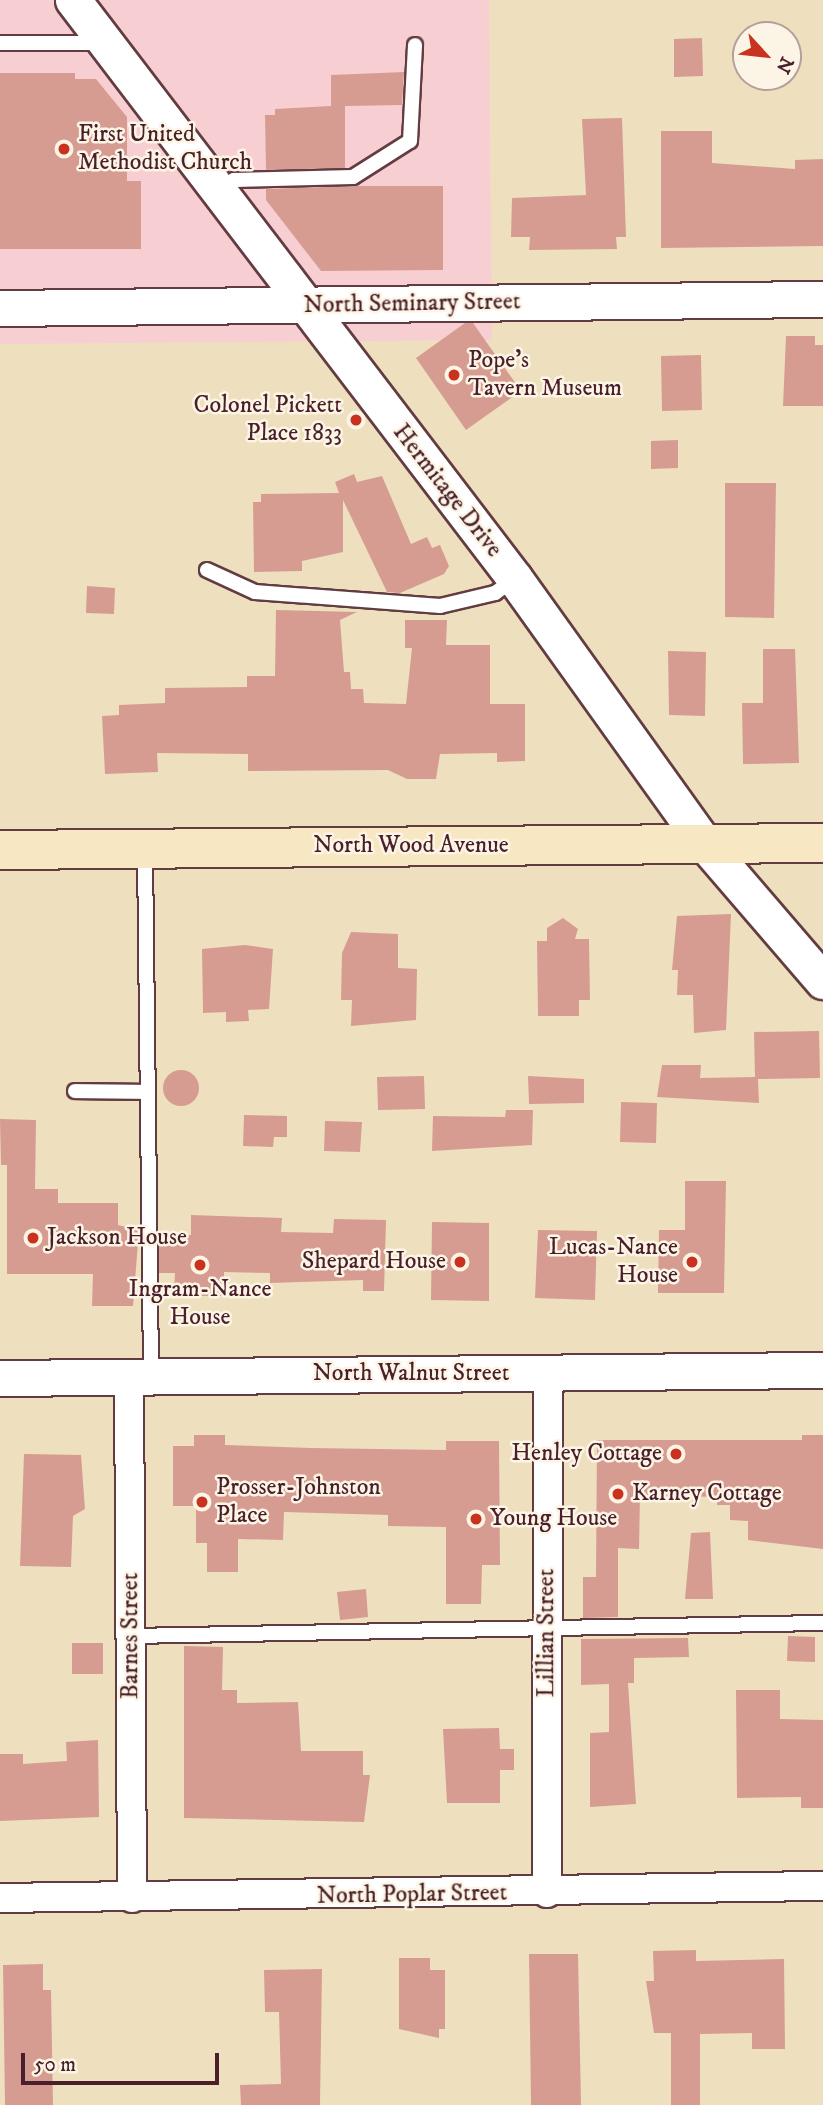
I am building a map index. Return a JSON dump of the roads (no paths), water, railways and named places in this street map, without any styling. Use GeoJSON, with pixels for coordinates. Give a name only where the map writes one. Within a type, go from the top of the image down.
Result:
{"type":"FeatureCollection","features":[{"type":"Feature","properties":{"kind":"main road","name":"North Wood Avenue"},"geometry":{"type":"LineString","coordinates":[[0,850],[823,843]]}},
{"type":"Feature","properties":{"kind":"street","name":"Hermitage Drive"},"geometry":{"type":"LineString","coordinates":[[73,0],[515,579],[705,844],[823,981]]}},
{"type":"Feature","properties":{"kind":"street","name":"North Seminary Street"},"geometry":{"type":"LineString","coordinates":[[0,308],[823,299]]}},
{"type":"Feature","properties":{"kind":"street","name":"North Walnut Street"},"geometry":{"type":"LineString","coordinates":[[0,1378],[823,1370]]}},
{"type":"Feature","properties":{"kind":"street","name":"Lillian Street"},"geometry":{"type":"LineString","coordinates":[[547,1893],[548,1373]]}},
{"type":"Feature","properties":{"kind":"street","name":"Barnes Street"},"geometry":{"type":"LineString","coordinates":[[132,1898],[131,1636],[140,1375]]}},
{"type":"Feature","properties":{"kind":"street","name":"North Poplar Street"},"geometry":{"type":"LineString","coordinates":[[0,1898],[547,1893],[823,1886]]}},
{"type":"Feature","properties":{"kind":"lane"},"geometry":{"type":"LineString","coordinates":[[0,43],[106,43]]}},
{"type":"Feature","properties":{"kind":"lane"},"geometry":{"type":"LineString","coordinates":[[218,192],[234,180],[353,177],[410,141],[415,45]]}},
{"type":"Feature","properties":{"kind":"lane"},"geometry":{"type":"LineString","coordinates":[[207,570],[255,592],[440,606],[495,593],[515,579]]}},
{"type":"Feature","properties":{"kind":"lane"},"geometry":{"type":"LineString","coordinates":[[140,1375],[148,1092],[145,848]]}},
{"type":"Feature","properties":{"kind":"lane"},"geometry":{"type":"LineString","coordinates":[[75,1091],[148,1092]]}},
{"type":"Feature","properties":{"kind":"lane"},"geometry":{"type":"LineString","coordinates":[[131,1636],[823,1623]]}},
{"type":"Feature","properties":{"kind":"place","name":"First United Methodist Church"},"geometry":{"type":"Point","coordinates":[64,149]}},
{"type":"Feature","properties":{"kind":"place","name":"Pope's Tavern Museum"},"geometry":{"type":"Point","coordinates":[454,375]}},
{"type":"Feature","properties":{"kind":"place","name":"Colonel Pickett Place 1833"},"geometry":{"type":"Point","coordinates":[356,420]}},
{"type":"Feature","properties":{"kind":"place","name":"Jackson House"},"geometry":{"type":"Point","coordinates":[33,1238]}},
{"type":"Feature","properties":{"kind":"place","name":"Shepard House"},"geometry":{"type":"Point","coordinates":[460,1262]}},
{"type":"Feature","properties":{"kind":"place","name":"Lucas-Nance House"},"geometry":{"type":"Point","coordinates":[692,1262]}},
{"type":"Feature","properties":{"kind":"place","name":"Ingram-Nance House"},"geometry":{"type":"Point","coordinates":[200,1265]}},
{"type":"Feature","properties":{"kind":"place","name":"Henley Cottage"},"geometry":{"type":"Point","coordinates":[676,1454]}},
{"type":"Feature","properties":{"kind":"place","name":"Karney Cottage"},"geometry":{"type":"Point","coordinates":[618,1494]}},
{"type":"Feature","properties":{"kind":"place","name":"Prosser-Johnston Place"},"geometry":{"type":"Point","coordinates":[202,1502]}},
{"type":"Feature","properties":{"kind":"place","name":"Young House"},"geometry":{"type":"Point","coordinates":[476,1519]}}]}
